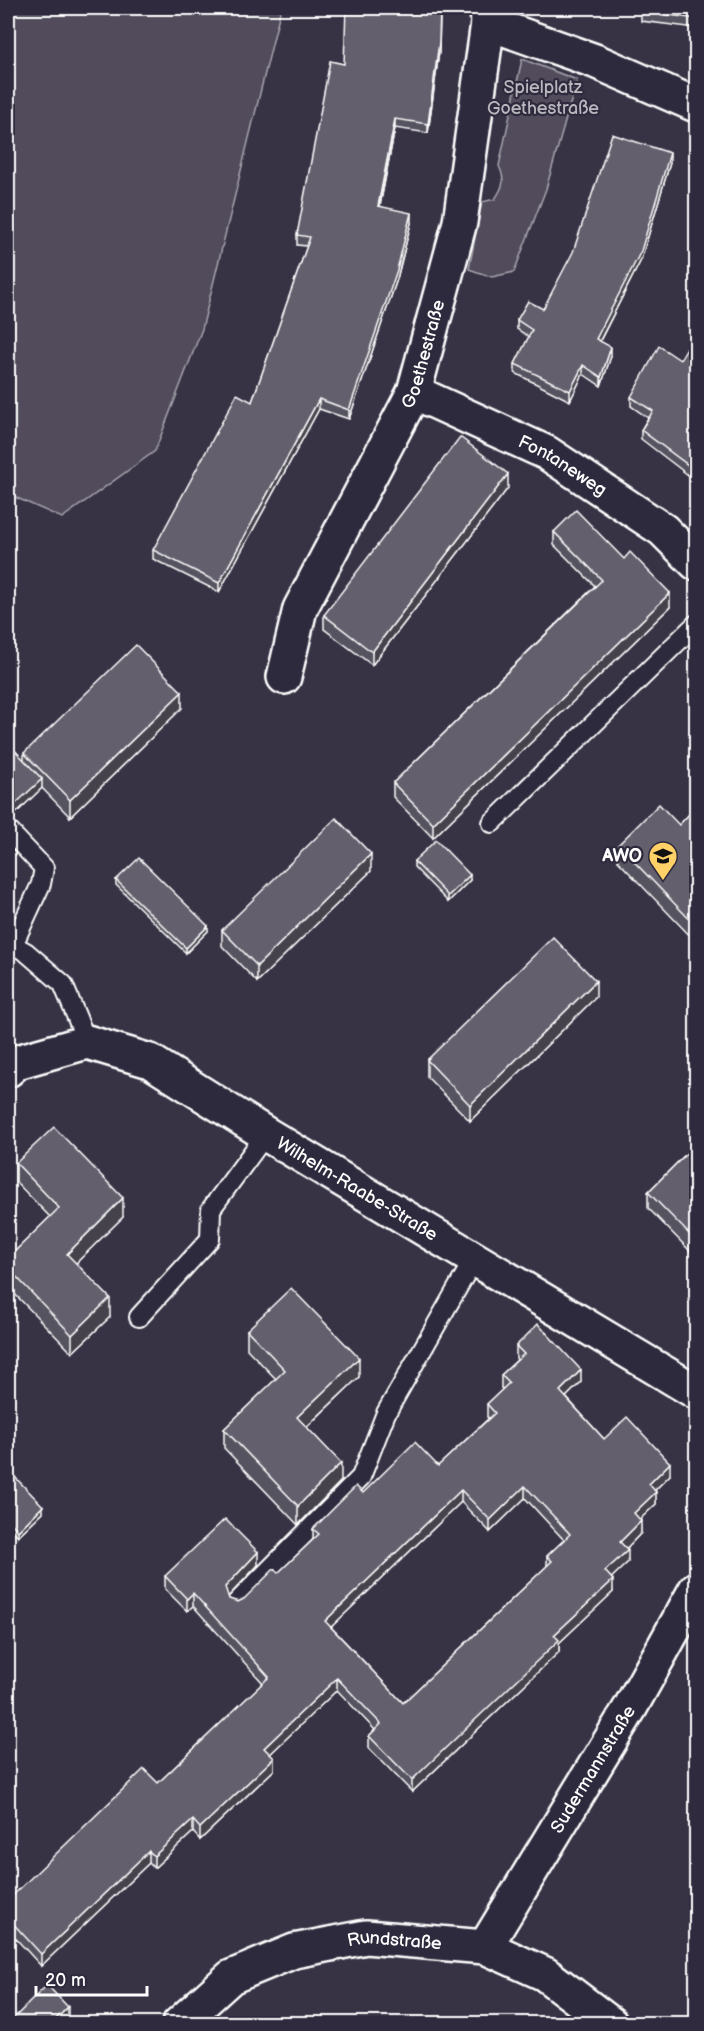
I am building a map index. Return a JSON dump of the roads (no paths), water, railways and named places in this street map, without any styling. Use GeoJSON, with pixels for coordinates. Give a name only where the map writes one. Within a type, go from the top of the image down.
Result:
{"type":"FeatureCollection","features":[{"type":"Feature","properties":{"kind":"street"},"geometry":{"type":"LineString","coordinates":[[487,15],[696,105]]}},
{"type":"Feature","properties":{"kind":"street","name":"Goethestraße"},"geometry":{"type":"LineString","coordinates":[[284,677],[300,609],[414,392],[460,222],[487,15]]}},
{"type":"Feature","properties":{"kind":"street","name":"Fontaneweg"},"geometry":{"type":"LineString","coordinates":[[414,392],[547,453],[663,530],[696,563]]}},
{"type":"Feature","properties":{"kind":"street"},"geometry":{"type":"LineString","coordinates":[[8,1070],[17,1062],[87,1042]]}},
{"type":"Feature","properties":{"kind":"street","name":"Wilhelm-Raabe-Straße"},"geometry":{"type":"LineString","coordinates":[[87,1042],[150,1061],[266,1134],[696,1392]]}},
{"type":"Feature","properties":{"kind":"street","name":"Sudermannstraße"},"geometry":{"type":"LineString","coordinates":[[485,1947],[630,1708],[696,1589]]}},
{"type":"Feature","properties":{"kind":"street","name":"Rundstraße"},"geometry":{"type":"LineString","coordinates":[[179,2024],[231,1977],[294,1951],[366,1937],[485,1947],[545,1974],[610,2024]]}},
{"type":"Feature","properties":{"kind":"lane"},"geometry":{"type":"LineString","coordinates":[[492,823],[696,624]]}},
{"type":"Feature","properties":{"kind":"lane"},"geometry":{"type":"LineString","coordinates":[[8,830],[44,868],[40,884],[10,944],[26,952],[63,984],[87,1042]]}},
{"type":"Feature","properties":{"kind":"lane"},"geometry":{"type":"LineString","coordinates":[[139,1317],[210,1239],[211,1209],[266,1134]]}},
{"type":"Feature","properties":{"kind":"lane"},"geometry":{"type":"LineString","coordinates":[[236,1604],[362,1478],[386,1413],[474,1259]]}},
{"type":"Feature","properties":{"kind":"place","name":"AWO"},"geometry":{"type":"Point","coordinates":[663,882]}},
{"type":"Feature","properties":{"kind":"park label","name":"Spielplatz Goethestraße"},"geometry":{"type":"Point","coordinates":[543,97]}}]}
